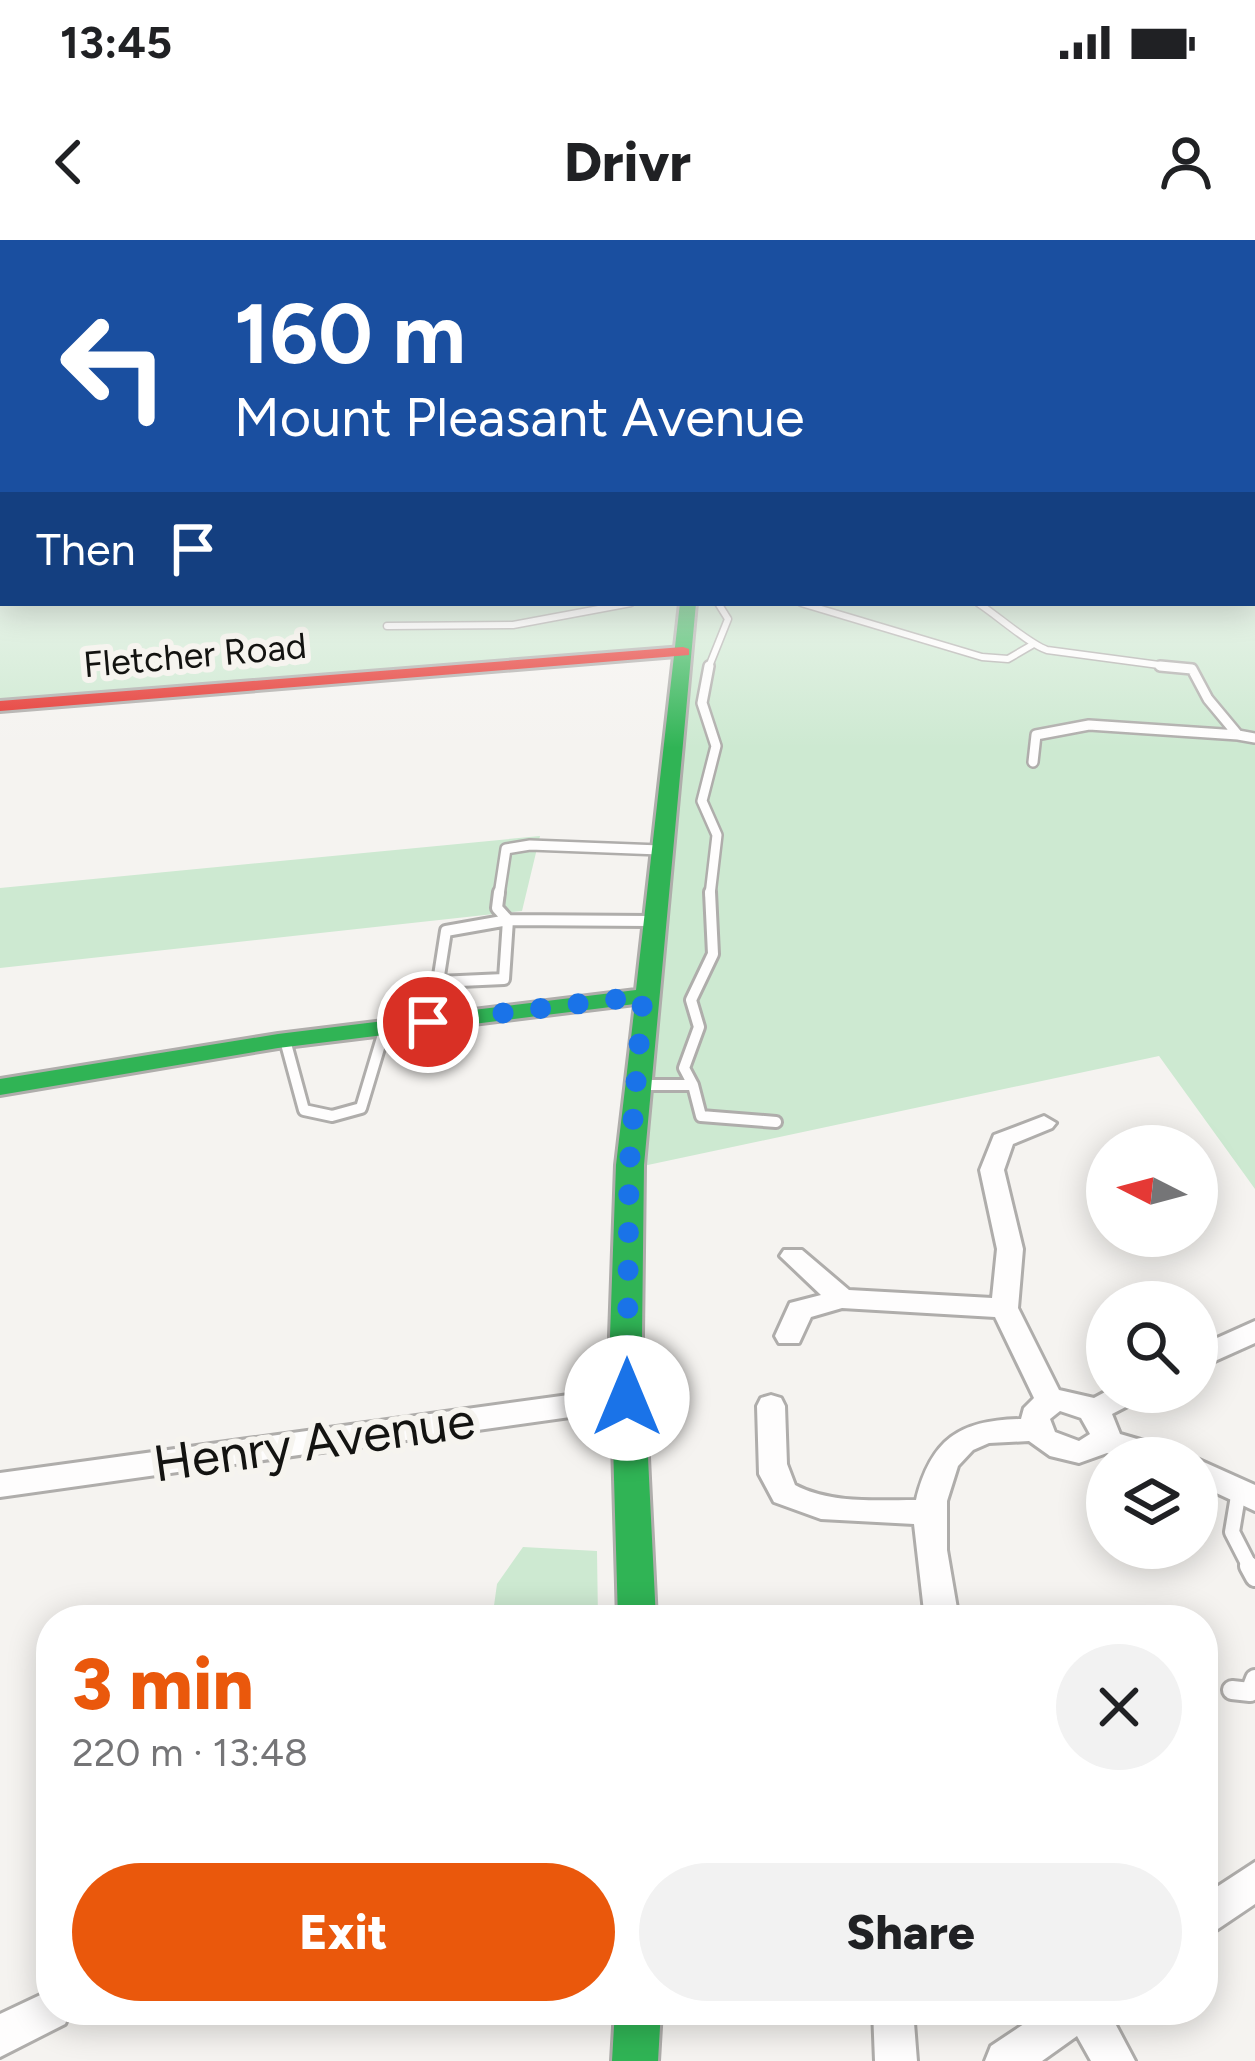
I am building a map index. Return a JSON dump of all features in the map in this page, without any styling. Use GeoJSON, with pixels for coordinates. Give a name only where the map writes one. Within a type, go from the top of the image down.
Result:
{"type":"FeatureCollection","features":[{"type":"Feature","properties":{"kind":"street"},"geometry":{"type":"LineString","coordinates":[[636,1605],[627,1398],[627,1240],[643,996],[688,606]]}},
{"type":"Feature","properties":{"kind":"street","name":"Fletcher Road"},"geometry":{"type":"LineString","coordinates":[[0,706],[683,652]]}},
{"type":"Feature","properties":{"kind":"street"},"geometry":{"type":"LineString","coordinates":[[0,1087],[285,1040],[643,996]]}},
{"type":"Feature","properties":{"kind":"street"},"geometry":{"type":"LineString","coordinates":[[1044,1123],[1002,1140],[993,1154],[992,1170],[1010,1249],[1004,1308],[1043,1416],[1043,1439],[1071,1452],[1086,1451]]}},
{"type":"Feature","properties":{"kind":"street"},"geometry":{"type":"LineString","coordinates":[[793,1256],[842,1299]]}},
{"type":"Feature","properties":{"kind":"street"},"geometry":{"type":"LineString","coordinates":[[789,1336],[800,1310],[842,1299],[1004,1308]]}},
{"type":"Feature","properties":{"kind":"street"},"geometry":{"type":"LineString","coordinates":[[1218,1349],[1255,1331]]}},
{"type":"Feature","properties":{"kind":"street","name":"Henry Avenue"},"geometry":{"type":"LineString","coordinates":[[0,1485],[627,1398]]}},
{"type":"Feature","properties":{"kind":"street"},"geometry":{"type":"LineString","coordinates":[[940,1605],[928,1512],[940,1468],[964,1440],[1043,1416],[1074,1401],[1086,1406]]}},
{"type":"Feature","properties":{"kind":"street"},"geometry":{"type":"LineString","coordinates":[[771,1406],[776,1484],[788,1499],[824,1508],[928,1512]]}},
{"type":"Feature","properties":{"kind":"street"},"geometry":{"type":"LineString","coordinates":[[1218,1481],[1247,1494]]}},
{"type":"Feature","properties":{"kind":"street"},"geometry":{"type":"LineString","coordinates":[[1218,1909],[1255,1881]]}},
{"type":"Feature","properties":{"kind":"street"},"geometry":{"type":"LineString","coordinates":[[0,2036],[36,2018]]}},
{"type":"Feature","properties":{"kind":"street"},"geometry":{"type":"LineString","coordinates":[[635,2061],[637,2025]]}},
{"type":"Feature","properties":{"kind":"street"},"geometry":{"type":"LineString","coordinates":[[894,2025],[896,2061]]}},
{"type":"Feature","properties":{"kind":"street"},"geometry":{"type":"LineString","coordinates":[[1006,2061],[1060,2025]]}},
{"type":"Feature","properties":{"kind":"street"},"geometry":{"type":"LineString","coordinates":[[1092,2025],[1114,2061]]}},
{"type":"Feature","properties":{"kind":"lane"},"geometry":{"type":"LineString","coordinates":[[387,626],[513,625],[615,606]]}},
{"type":"Feature","properties":{"kind":"lane"},"geometry":{"type":"LineString","coordinates":[[720,606],[728,619],[704,681],[702,710],[716,739],[715,773],[702,802],[716,835],[710,896],[713,954],[710,969],[691,1000],[699,1027],[684,1068],[701,1116],[776,1122]]}},
{"type":"Feature","properties":{"kind":"lane"},"geometry":{"type":"LineString","coordinates":[[811,606],[997,660],[1032,645]]}},
{"type":"Feature","properties":{"kind":"lane"},"geometry":{"type":"LineString","coordinates":[[983,606],[1020,629],[1032,645],[1074,657],[1192,669],[1199,675],[1202,694],[1232,721],[1238,735]]}},
{"type":"Feature","properties":{"kind":"lane"},"geometry":{"type":"LineString","coordinates":[[1034,762],[1036,735],[1076,726],[1255,738]]}},
{"type":"Feature","properties":{"kind":"lane"},"geometry":{"type":"LineString","coordinates":[[651,921],[508,920],[446,931],[438,982],[505,979],[508,920],[497,908],[506,849],[530,844],[660,850]]}},
{"type":"Feature","properties":{"kind":"lane"},"geometry":{"type":"LineString","coordinates":[[285,1040],[304,1110],[312,1115],[354,1113],[361,1108],[385,1028]]}},
{"type":"Feature","properties":{"kind":"lane"},"geometry":{"type":"LineString","coordinates":[[636,1085],[693,1085]]}},
{"type":"Feature","properties":{"kind":"lane"},"geometry":{"type":"LineString","coordinates":[[1247,1494],[1232,1532],[1255,1577]]}},
{"type":"Feature","properties":{"kind":"lane"},"geometry":{"type":"LineString","coordinates":[[1232,1690],[1250,1692],[1255,1679]]}},
{"type":"Feature","properties":{"kind":"green space"},"geometry":{"type":"Polygon","coordinates":[[[0,606],[1255,606],[1255,1189],[1218,1138],[1218,1125],[1209,1125],[1159,1056],[629,1169],[683,652],[0,706],[0,606]]]}},
{"type":"Feature","properties":{"kind":"green space"},"geometry":{"type":"Polygon","coordinates":[[[540,836],[522,911],[0,968],[0,888],[540,836]]]}},
{"type":"Feature","properties":{"kind":"green space"},"geometry":{"type":"Polygon","coordinates":[[[523,1547],[597,1551],[598,1605],[494,1605],[497,1584],[523,1547]]]}},
{"type":"Feature","properties":{"kind":"traffic: fast"},"geometry":{"type":"LineString","coordinates":[[636,1605],[626,1336],[630,1165],[688,606]]}},
{"type":"Feature","properties":{"kind":"traffic: fast"},"geometry":{"type":"LineString","coordinates":[[0,1087],[278,1041],[643,996]]}},
{"type":"Feature","properties":{"kind":"traffic: fast"},"geometry":{"type":"LineString","coordinates":[[635,2061],[637,2025]]}},
{"type":"Feature","properties":{"kind":"traffic: jam"},"geometry":{"type":"LineString","coordinates":[[0,706],[683,652]]}},
{"type":"Feature","properties":{"kind":"route"},"geometry":{"type":"LineString","coordinates":[[428,1022],[643,996],[629,1169],[627,1398]]}}]}
